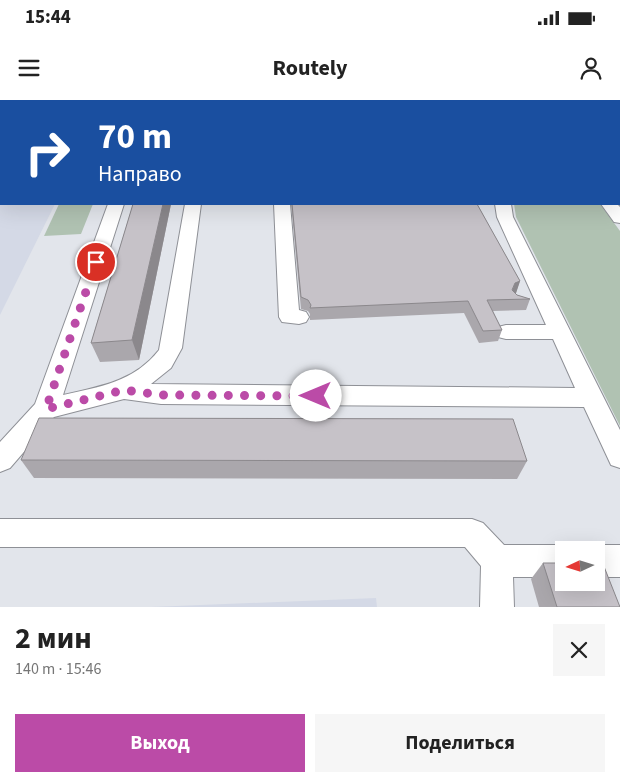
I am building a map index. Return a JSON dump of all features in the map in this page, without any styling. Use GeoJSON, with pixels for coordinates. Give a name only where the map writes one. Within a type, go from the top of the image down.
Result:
{"type":"FeatureCollection","features":[{"type":"Feature","properties":{"kind":"street"},"geometry":{"type":"LineString","coordinates":[[0,460],[46,409],[116,205]]}},
{"type":"Feature","properties":{"kind":"street"},"geometry":{"type":"LineString","coordinates":[[46,409],[124,390],[166,360],[171,348],[193,205]]}},
{"type":"Feature","properties":{"kind":"street"},"geometry":{"type":"LineString","coordinates":[[282,205],[289,317],[299,317]]}},
{"type":"Feature","properties":{"kind":"street"},"geometry":{"type":"LineString","coordinates":[[503,205],[506,217],[620,457]]}},
{"type":"Feature","properties":{"kind":"street"},"geometry":{"type":"LineString","coordinates":[[610,205],[620,218]]}},
{"type":"Feature","properties":{"kind":"street"},"geometry":{"type":"LineString","coordinates":[[522,303],[546,302]]}},
{"type":"Feature","properties":{"kind":"street"},"geometry":{"type":"LineString","coordinates":[[506,332],[560,332]]}},
{"type":"Feature","properties":{"kind":"street"},"geometry":{"type":"LineString","coordinates":[[124,390],[161,395],[592,398]]}},
{"type":"Feature","properties":{"kind":"street"},"geometry":{"type":"LineString","coordinates":[[0,533],[472,533],[497,561],[497,607]]}},
{"type":"Feature","properties":{"kind":"street"},"geometry":{"type":"LineString","coordinates":[[497,561],[555,561]]}},
{"type":"Feature","properties":{"kind":"street"},"geometry":{"type":"LineString","coordinates":[[605,561],[620,561]]}},
{"type":"Feature","properties":{"kind":"shaded area"},"geometry":{"type":"Polygon","coordinates":[[[0,205],[55,205],[0,315],[0,205]]]}},
{"type":"Feature","properties":{"kind":"shaded area"},"geometry":{"type":"Polygon","coordinates":[[[376,598],[377,607],[151,607],[376,598]]]}},
{"type":"Feature","properties":{"kind":"green space"},"geometry":{"type":"Polygon","coordinates":[[[59,205],[93,205],[81,234],[44,236],[59,205]]]}},
{"type":"Feature","properties":{"kind":"green space"},"geometry":{"type":"Polygon","coordinates":[[[514,205],[601,205],[620,231],[620,426],[516,217],[514,205]]]}},
{"type":"Feature","properties":{"kind":"building"},"geometry":{"type":"Polygon","coordinates":[[[133,205],[163,205],[132,340],[91,343],[133,205]]]}},
{"type":"Feature","properties":{"kind":"building"},"geometry":{"type":"Polygon","coordinates":[[[292,205],[478,205],[520,281],[515,283],[512,290],[517,295],[530,299],[487,300],[502,330],[483,331],[468,301],[310,308],[311,305],[308,300],[301,297],[292,205]]]}},
{"type":"Feature","properties":{"kind":"building"},"geometry":{"type":"Polygon","coordinates":[[[39,418],[513,419],[527,461],[21,460],[39,418]]]}},
{"type":"Feature","properties":{"kind":"building"},"geometry":{"type":"Polygon","coordinates":[[[543,563],[555,563],[555,591],[605,591],[605,569],[620,607],[557,607],[543,563]]]}},
{"type":"Feature","properties":{"kind":"route"},"geometry":{"type":"LineString","coordinates":[[96,262],[46,409],[124,390],[161,395],[316,396]]}}]}
